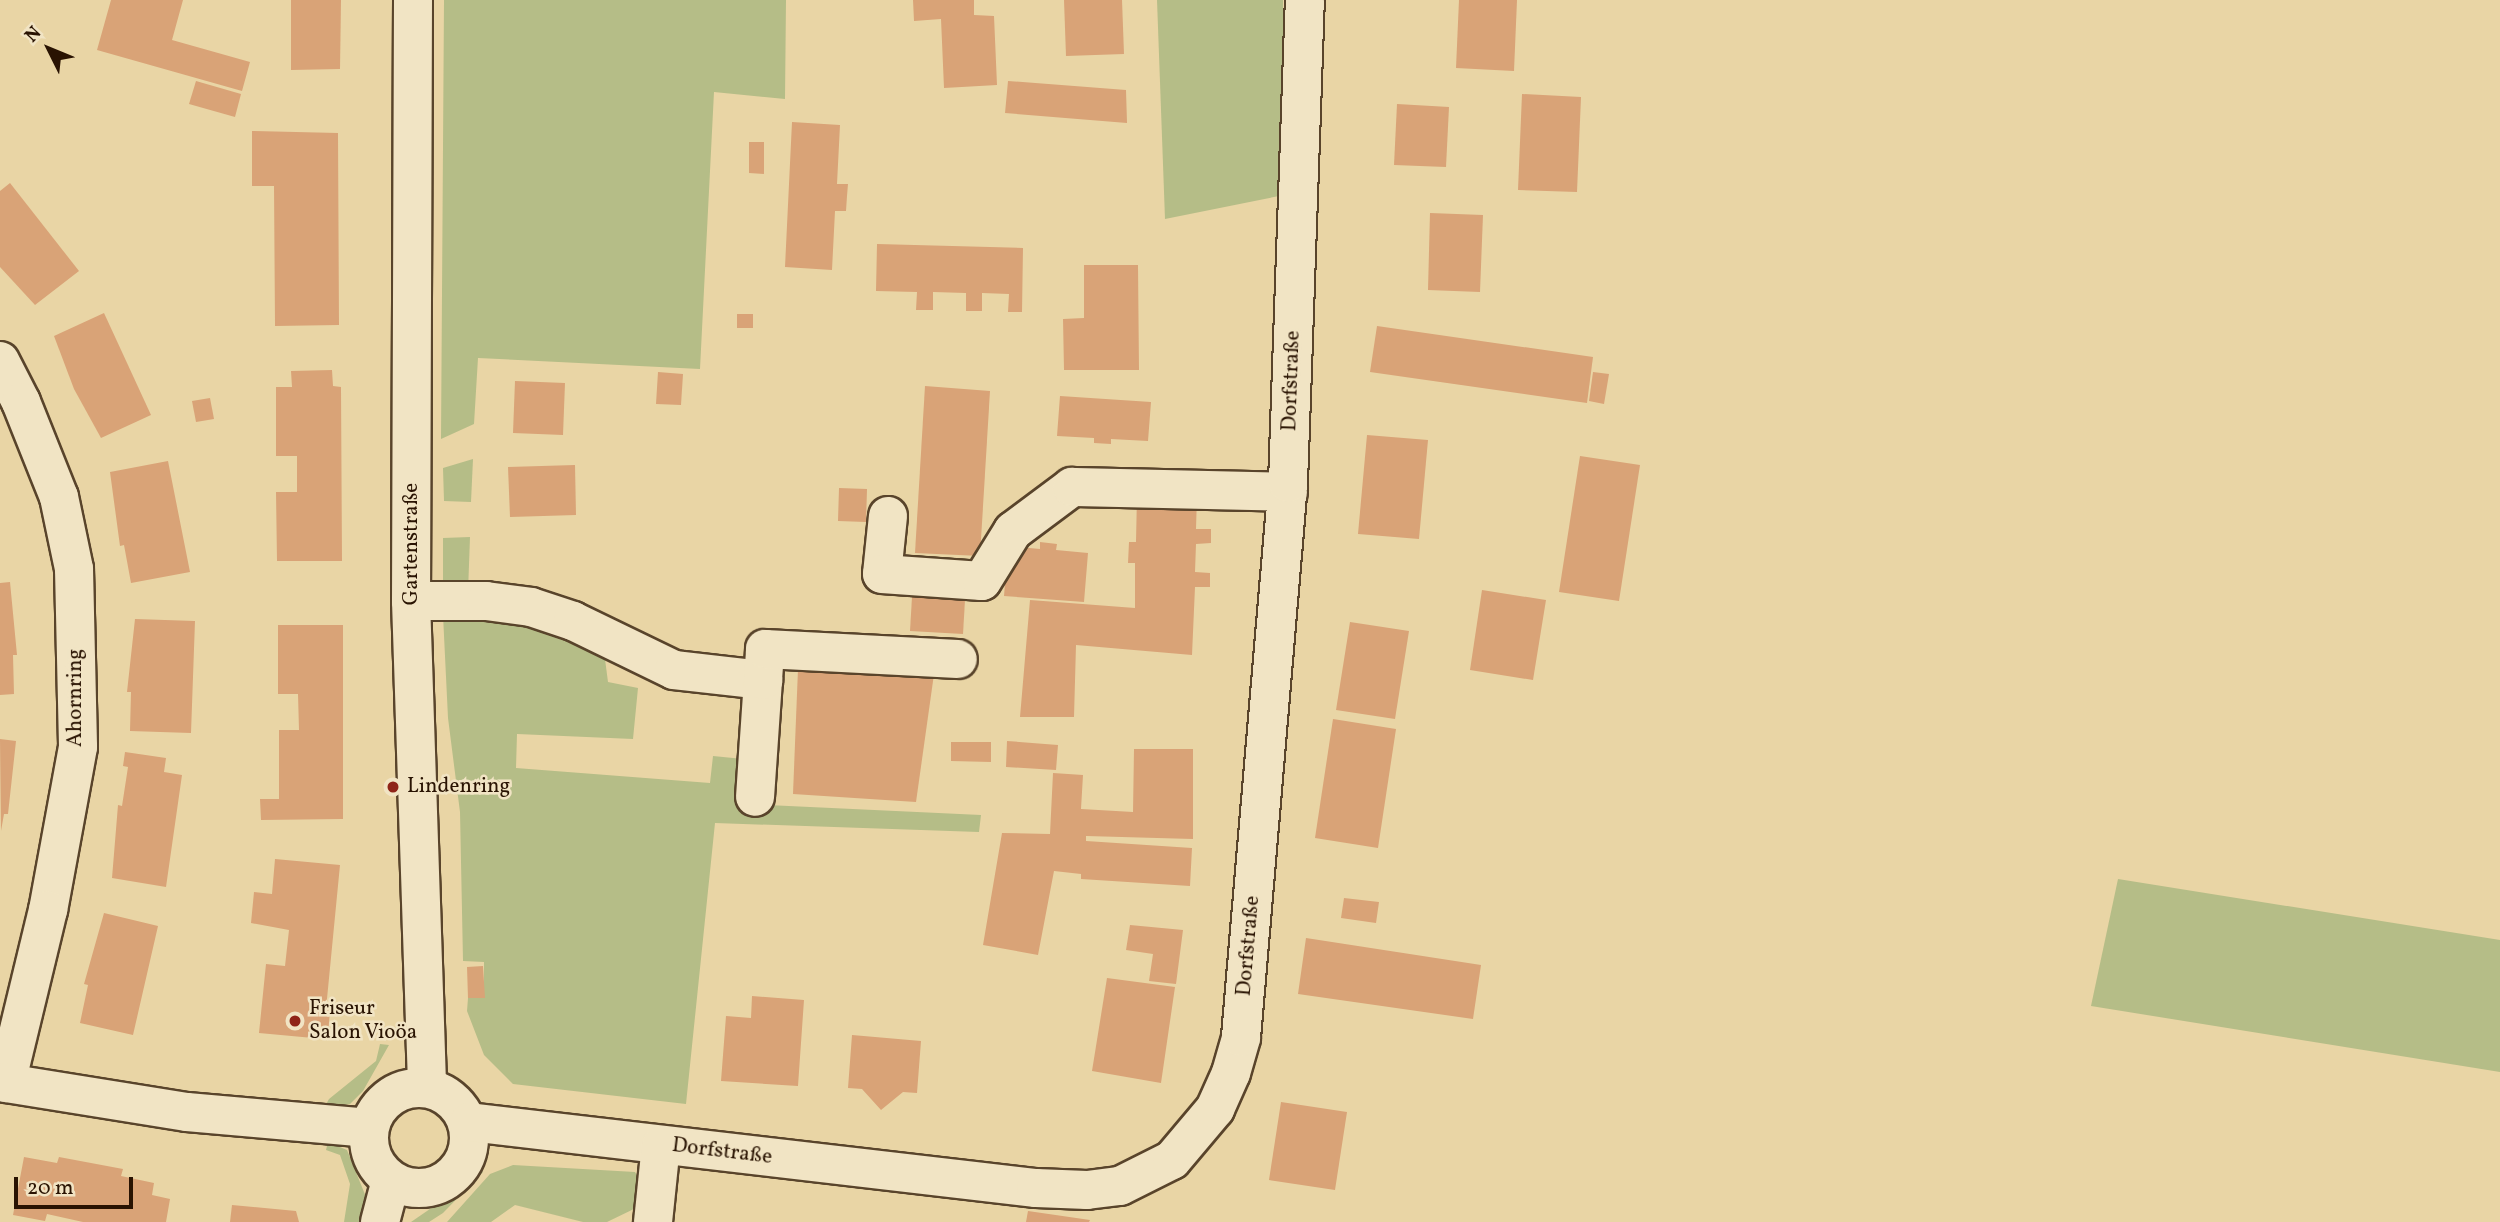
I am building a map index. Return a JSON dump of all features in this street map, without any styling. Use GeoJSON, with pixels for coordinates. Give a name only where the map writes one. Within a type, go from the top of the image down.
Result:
{"type":"FeatureCollection","features":[{"type":"Feature","properties":{"kind":"street","name":"Gartenstraße"},"geometry":{"type":"LineString","coordinates":[[413,0],[411,601],[427,1088]]}},
{"type":"Feature","properties":{"kind":"street","name":"Dorfstraße"},"geometry":{"type":"LineString","coordinates":[[469,1122],[1036,1188],[1087,1190],[1120,1186],[1172,1160],[1215,1109],[1241,1037],[1287,492],[1305,0]]}},
{"type":"Feature","properties":{"kind":"street","name":"Ahornring"},"geometry":{"type":"LineString","coordinates":[[0,361],[59,497],[74,569],[78,747],[48,910],[3,1082]]}},
{"type":"Feature","properties":{"kind":"street"},"geometry":{"type":"LineString","coordinates":[[888,516],[882,574],[982,581],[1013,531],[1072,487],[1287,492]]}},
{"type":"Feature","properties":{"kind":"street"},"geometry":{"type":"LineString","coordinates":[[411,601],[486,600],[531,607],[573,621],[674,670],[764,680]]}},
{"type":"Feature","properties":{"kind":"street"},"geometry":{"type":"LineString","coordinates":[[755,797],[765,649],[958,659]]}},
{"type":"Feature","properties":{"kind":"street"},"geometry":{"type":"LineString","coordinates":[[3,1082],[187,1112],[369,1128]]}},
{"type":"Feature","properties":{"kind":"street"},"geometry":{"type":"LineString","coordinates":[[427,1088],[450,1098],[469,1122],[467,1153],[451,1177],[432,1187],[411,1188],[391,1180],[375,1163],[369,1128],[377,1109],[394,1094],[427,1088]]}},
{"type":"Feature","properties":{"kind":"street"},"geometry":{"type":"LineString","coordinates":[[653,1222],[661,1145]]}},
{"type":"Feature","properties":{"kind":"street"},"geometry":{"type":"LineString","coordinates":[[380,1222],[391,1180]]}},
{"type":"Feature","properties":{"kind":"green space"},"geometry":{"type":"Polygon","coordinates":[[[444,0],[786,0],[785,99],[714,92],[700,369],[478,358],[474,424],[441,439],[444,0]]]}},
{"type":"Feature","properties":{"kind":"green space"},"geometry":{"type":"Polygon","coordinates":[[[1157,0],[1283,0],[1284,195],[1165,219],[1157,0]]]}},
{"type":"Feature","properties":{"kind":"green space"},"geometry":{"type":"Polygon","coordinates":[[[473,459],[471,502],[444,501],[443,468],[473,459]]]}},
{"type":"Feature","properties":{"kind":"green space"},"geometry":{"type":"Polygon","coordinates":[[[470,537],[468,592],[443,589],[443,538],[470,537]]]}},
{"type":"Feature","properties":{"kind":"green space"},"geometry":{"type":"Polygon","coordinates":[[[443,615],[472,616],[569,633],[605,659],[608,682],[638,688],[633,739],[517,734],[516,768],[710,783],[713,756],[743,759],[746,804],[981,815],[979,832],[715,823],[686,1104],[513,1084],[484,1055],[467,1011],[468,998],[484,998],[484,962],[463,961],[460,812],[448,718],[443,615]]]}},
{"type":"Feature","properties":{"kind":"green space"},"geometry":{"type":"Polygon","coordinates":[[[2118,879],[2500,940],[2500,1072],[2091,1006],[2118,879]]]}},
{"type":"Feature","properties":{"kind":"green space"},"geometry":{"type":"Polygon","coordinates":[[[380,1044],[389,1045],[363,1091],[350,1104],[324,1108],[329,1099],[376,1061],[380,1044]]]}},
{"type":"Feature","properties":{"kind":"green space"},"geometry":{"type":"Polygon","coordinates":[[[328,1142],[347,1150],[366,1197],[362,1222],[344,1222],[350,1184],[340,1155],[326,1150],[328,1142]]]}},
{"type":"Feature","properties":{"kind":"green space"},"geometry":{"type":"Polygon","coordinates":[[[513,1165],[635,1172],[642,1184],[638,1207],[607,1222],[583,1222],[515,1205],[491,1222],[447,1222],[490,1174],[513,1165]]]}},
{"type":"Feature","properties":{"kind":"green space"},"geometry":{"type":"Polygon","coordinates":[[[477,1167],[483,1172],[443,1213],[429,1222],[411,1222],[459,1189],[477,1167]]]}},
{"type":"Feature","properties":{"kind":"building"},"geometry":{"type":"Polygon","coordinates":[[[111,0],[183,0],[172,40],[250,62],[242,91],[97,50],[111,0]]]}},
{"type":"Feature","properties":{"kind":"building"},"geometry":{"type":"Polygon","coordinates":[[[291,0],[341,0],[340,69],[291,70],[291,0]]]}},
{"type":"Feature","properties":{"kind":"building"},"geometry":{"type":"Polygon","coordinates":[[[913,0],[974,0],[974,15],[994,16],[997,85],[944,88],[941,19],[914,21],[913,0]]]}},
{"type":"Feature","properties":{"kind":"building"},"geometry":{"type":"Polygon","coordinates":[[[1064,0],[1122,0],[1124,54],[1066,56],[1064,0]]]}},
{"type":"Feature","properties":{"kind":"building"},"geometry":{"type":"Polygon","coordinates":[[[1459,0],[1517,0],[1514,71],[1456,68],[1459,0]]]}},
{"type":"Feature","properties":{"kind":"building"},"geometry":{"type":"Polygon","coordinates":[[[196,81],[241,94],[235,117],[189,104],[196,81]]]}},
{"type":"Feature","properties":{"kind":"building"},"geometry":{"type":"Polygon","coordinates":[[[1008,81],[1126,90],[1127,123],[1005,113],[1008,81]]]}},
{"type":"Feature","properties":{"kind":"building"},"geometry":{"type":"Polygon","coordinates":[[[1522,94],[1581,97],[1577,192],[1518,190],[1522,94]]]}},
{"type":"Feature","properties":{"kind":"building"},"geometry":{"type":"Polygon","coordinates":[[[1397,104],[1449,107],[1446,167],[1394,165],[1397,104]]]}},
{"type":"Feature","properties":{"kind":"building"},"geometry":{"type":"Polygon","coordinates":[[[792,122],[840,125],[837,184],[848,184],[846,211],[835,211],[832,270],[785,267],[792,122]]]}},
{"type":"Feature","properties":{"kind":"building"},"geometry":{"type":"Polygon","coordinates":[[[252,131],[338,133],[339,325],[275,326],[274,186],[252,186],[252,131]]]}},
{"type":"Feature","properties":{"kind":"building"},"geometry":{"type":"Polygon","coordinates":[[[749,142],[764,142],[764,174],[749,173],[749,142]]]}},
{"type":"Feature","properties":{"kind":"building"},"geometry":{"type":"Polygon","coordinates":[[[10,183],[79,271],[35,305],[0,267],[0,191],[10,183]]]}},
{"type":"Feature","properties":{"kind":"building"},"geometry":{"type":"Polygon","coordinates":[[[1430,213],[1483,215],[1480,292],[1428,290],[1430,213]]]}},
{"type":"Feature","properties":{"kind":"building"},"geometry":{"type":"Polygon","coordinates":[[[877,244],[1023,248],[1022,312],[1008,312],[1009,294],[982,293],[982,311],[966,311],[966,293],[933,292],[933,310],[916,310],[917,292],[876,291],[877,244]]]}},
{"type":"Feature","properties":{"kind":"building"},"geometry":{"type":"Polygon","coordinates":[[[1084,265],[1138,265],[1139,370],[1064,370],[1063,319],[1084,318],[1084,265]]]}},
{"type":"Feature","properties":{"kind":"building"},"geometry":{"type":"Polygon","coordinates":[[[104,313],[151,415],[101,438],[74,389],[54,336],[104,313]]]}},
{"type":"Feature","properties":{"kind":"building"},"geometry":{"type":"Polygon","coordinates":[[[737,314],[753,314],[753,328],[737,328],[737,314]]]}},
{"type":"Feature","properties":{"kind":"building"},"geometry":{"type":"Polygon","coordinates":[[[1377,326],[1593,357],[1587,403],[1370,372],[1377,326]]]}},
{"type":"Feature","properties":{"kind":"building"},"geometry":{"type":"Polygon","coordinates":[[[332,370],[333,386],[341,387],[342,561],[277,561],[276,492],[297,492],[297,456],[276,456],[276,387],[292,387],[291,371],[332,370]]]}},
{"type":"Feature","properties":{"kind":"building"},"geometry":{"type":"Polygon","coordinates":[[[658,372],[683,374],[681,405],[656,404],[658,372]]]}},
{"type":"Feature","properties":{"kind":"building"},"geometry":{"type":"Polygon","coordinates":[[[1593,372],[1609,374],[1604,404],[1589,401],[1593,372]]]}},
{"type":"Feature","properties":{"kind":"building"},"geometry":{"type":"Polygon","coordinates":[[[515,381],[565,383],[563,435],[513,433],[515,381]]]}},
{"type":"Feature","properties":{"kind":"building"},"geometry":{"type":"Polygon","coordinates":[[[925,386],[990,391],[980,556],[915,553],[925,386]]]}},
{"type":"Feature","properties":{"kind":"building"},"geometry":{"type":"Polygon","coordinates":[[[1060,396],[1151,402],[1148,441],[1111,439],[1111,444],[1094,443],[1094,438],[1057,436],[1060,396]]]}},
{"type":"Feature","properties":{"kind":"building"},"geometry":{"type":"Polygon","coordinates":[[[210,398],[214,419],[196,422],[192,401],[210,398]]]}},
{"type":"Feature","properties":{"kind":"building"},"geometry":{"type":"Polygon","coordinates":[[[1367,435],[1428,440],[1419,539],[1358,534],[1367,435]]]}},
{"type":"Feature","properties":{"kind":"building"},"geometry":{"type":"Polygon","coordinates":[[[1580,456],[1640,465],[1619,601],[1559,592],[1580,456]]]}},
{"type":"Feature","properties":{"kind":"building"},"geometry":{"type":"Polygon","coordinates":[[[168,461],[190,572],[131,583],[124,545],[120,546],[110,472],[168,461]]]}},
{"type":"Feature","properties":{"kind":"building"},"geometry":{"type":"Polygon","coordinates":[[[575,465],[576,515],[510,517],[508,467],[575,465]]]}},
{"type":"Feature","properties":{"kind":"building"},"geometry":{"type":"Polygon","coordinates":[[[839,488],[867,489],[866,522],[838,521],[839,488]]]}},
{"type":"Feature","properties":{"kind":"building"},"geometry":{"type":"Polygon","coordinates":[[[1137,495],[1197,496],[1196,529],[1211,529],[1211,543],[1196,544],[1195,572],[1210,573],[1210,587],[1195,587],[1192,655],[1076,645],[1074,717],[1020,717],[1030,600],[1135,608],[1135,563],[1128,563],[1129,542],[1136,542],[1137,495]]]}},
{"type":"Feature","properties":{"kind":"building"},"geometry":{"type":"Polygon","coordinates":[[[1040,542],[1057,544],[1056,550],[1088,553],[1084,602],[1004,596],[1008,546],[1040,549],[1040,542]]]}},
{"type":"Feature","properties":{"kind":"building"},"geometry":{"type":"Polygon","coordinates":[[[10,582],[17,655],[13,655],[14,694],[0,695],[0,583],[10,582]]]}},
{"type":"Feature","properties":{"kind":"building"},"geometry":{"type":"Polygon","coordinates":[[[1482,590],[1546,600],[1533,680],[1470,670],[1482,590]]]}},
{"type":"Feature","properties":{"kind":"building"},"geometry":{"type":"Polygon","coordinates":[[[912,597],[965,600],[963,634],[910,631],[912,597]]]}},
{"type":"Feature","properties":{"kind":"building"},"geometry":{"type":"Polygon","coordinates":[[[135,619],[195,621],[191,733],[130,731],[131,692],[127,692],[135,619]]]}},
{"type":"Feature","properties":{"kind":"building"},"geometry":{"type":"Polygon","coordinates":[[[1350,622],[1409,631],[1395,719],[1336,710],[1350,622]]]}},
{"type":"Feature","properties":{"kind":"building"},"geometry":{"type":"Polygon","coordinates":[[[278,625],[343,625],[343,819],[261,820],[260,799],[279,799],[279,730],[299,730],[298,694],[278,694],[278,625]]]}},
{"type":"Feature","properties":{"kind":"building"},"geometry":{"type":"Polygon","coordinates":[[[798,669],[934,674],[916,802],[793,794],[798,669]]]}},
{"type":"Feature","properties":{"kind":"building"},"geometry":{"type":"Polygon","coordinates":[[[1333,719],[1396,729],[1378,848],[1315,838],[1333,719]]]}},
{"type":"Feature","properties":{"kind":"building"},"geometry":{"type":"Polygon","coordinates":[[[0,739],[16,741],[8,814],[4,814],[1,831],[0,739]]]}},
{"type":"Feature","properties":{"kind":"building"},"geometry":{"type":"Polygon","coordinates":[[[1007,741],[1058,745],[1056,770],[1006,767],[1007,741]]]}},
{"type":"Feature","properties":{"kind":"building"},"geometry":{"type":"Polygon","coordinates":[[[951,742],[991,742],[991,762],[951,761],[951,742]]]}},
{"type":"Feature","properties":{"kind":"building"},"geometry":{"type":"Polygon","coordinates":[[[1134,749],[1193,749],[1193,839],[1086,836],[1086,841],[1192,848],[1190,886],[1081,879],[1081,874],[1054,871],[1038,955],[983,945],[1002,833],[1050,834],[1053,773],[1083,775],[1081,809],[1133,812],[1134,749]]]}},
{"type":"Feature","properties":{"kind":"building"},"geometry":{"type":"Polygon","coordinates":[[[125,752],[166,758],[164,772],[182,775],[166,887],[112,878],[118,805],[122,806],[128,767],[123,766],[125,752]]]}},
{"type":"Feature","properties":{"kind":"building"},"geometry":{"type":"Polygon","coordinates":[[[275,859],[340,865],[326,1009],[330,1010],[328,1035],[324,1039],[259,1033],[266,964],[285,966],[289,930],[251,923],[254,892],[272,894],[275,859]]]}},
{"type":"Feature","properties":{"kind":"building"},"geometry":{"type":"Polygon","coordinates":[[[1344,898],[1379,902],[1376,923],[1341,918],[1344,898]]]}},
{"type":"Feature","properties":{"kind":"building"},"geometry":{"type":"Polygon","coordinates":[[[104,913],[158,926],[133,1035],[80,1023],[88,985],[84,984],[104,913]]]}},
{"type":"Feature","properties":{"kind":"building"},"geometry":{"type":"Polygon","coordinates":[[[1130,925],[1183,930],[1176,984],[1149,981],[1153,954],[1126,950],[1130,925]]]}},
{"type":"Feature","properties":{"kind":"building"},"geometry":{"type":"Polygon","coordinates":[[[1306,938],[1481,965],[1473,1019],[1298,994],[1306,938]]]}},
{"type":"Feature","properties":{"kind":"building"},"geometry":{"type":"Polygon","coordinates":[[[483,966],[485,998],[468,998],[467,967],[483,966]]]}},
{"type":"Feature","properties":{"kind":"building"},"geometry":{"type":"Polygon","coordinates":[[[1107,978],[1175,987],[1161,1083],[1092,1071],[1107,978]]]}},
{"type":"Feature","properties":{"kind":"building"},"geometry":{"type":"Polygon","coordinates":[[[752,996],[804,1000],[798,1086],[721,1081],[726,1016],[751,1018],[752,996]]]}},
{"type":"Feature","properties":{"kind":"building"},"geometry":{"type":"Polygon","coordinates":[[[852,1035],[921,1041],[917,1093],[903,1092],[881,1110],[862,1089],[848,1088],[852,1035]]]}},
{"type":"Feature","properties":{"kind":"building"},"geometry":{"type":"Polygon","coordinates":[[[1281,1102],[1347,1112],[1335,1190],[1269,1180],[1281,1102]]]}},
{"type":"Feature","properties":{"kind":"building"},"geometry":{"type":"Polygon","coordinates":[[[24,1157],[57,1163],[59,1157],[123,1169],[121,1176],[154,1183],[152,1195],[170,1199],[166,1222],[83,1222],[47,1214],[45,1221],[13,1215],[24,1157]]]}},
{"type":"Feature","properties":{"kind":"building"},"geometry":{"type":"Polygon","coordinates":[[[232,1205],[296,1211],[299,1222],[230,1222],[232,1205]]]}},
{"type":"Feature","properties":{"kind":"building"},"geometry":{"type":"Polygon","coordinates":[[[1028,1211],[1090,1220],[1026,1222],[1028,1211]]]}},
{"type":"Feature","properties":{"kind":"place","name":"Lindenring"},"geometry":{"type":"Point","coordinates":[393,787]}},
{"type":"Feature","properties":{"kind":"place","name":"Friseur Salon Vioöa"},"geometry":{"type":"Point","coordinates":[295,1021]}}]}
